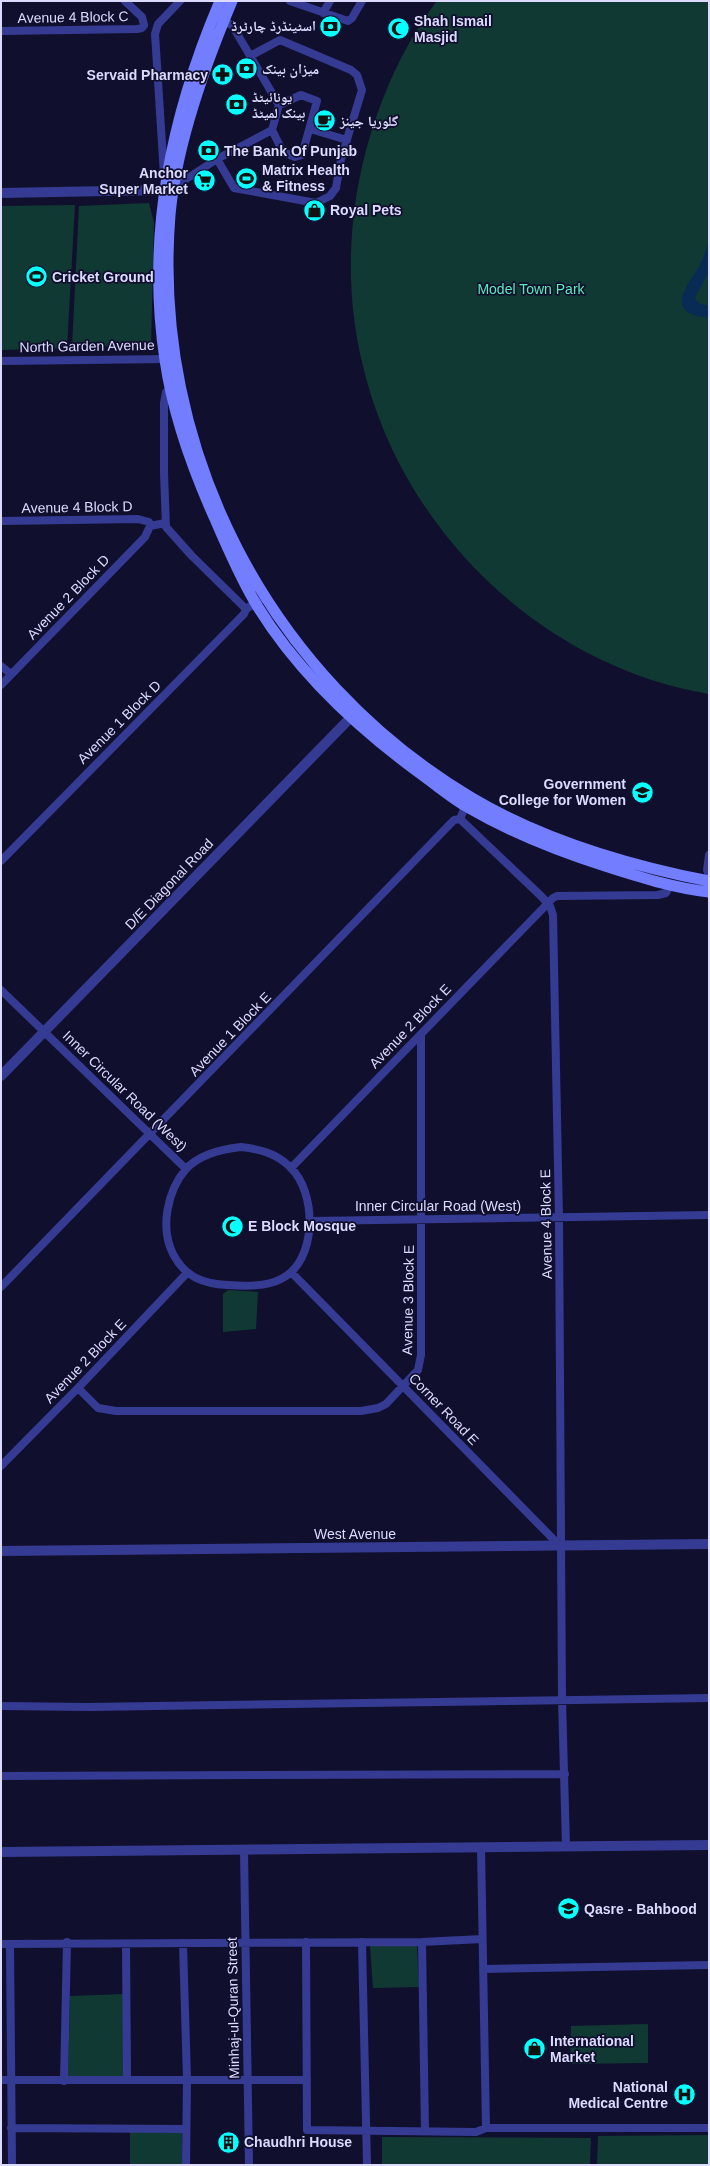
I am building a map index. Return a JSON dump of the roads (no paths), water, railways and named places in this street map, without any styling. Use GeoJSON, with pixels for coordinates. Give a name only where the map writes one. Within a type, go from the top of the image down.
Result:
{"type":"FeatureCollection","features":[{"type":"Feature","properties":{"kind":"main road"},"geometry":{"type":"LineString","coordinates":[[220,1],[218,19],[176,128],[159,282],[169,358],[171,388],[180,426],[193,468],[231,556],[260,600],[290,652],[392,753],[468,802],[554,849],[670,885],[709,892]]}},
{"type":"Feature","properties":{"kind":"main road"},"geometry":{"type":"LineString","coordinates":[[218,19],[232,1]]}},
{"type":"Feature","properties":{"kind":"main road"},"geometry":{"type":"LineString","coordinates":[[169,358],[202,466],[260,600]]}},
{"type":"Feature","properties":{"kind":"main road"},"geometry":{"type":"LineString","coordinates":[[468,802],[577,847],[642,867],[709,882]]}},
{"type":"Feature","properties":{"kind":"street"},"geometry":{"type":"LineString","coordinates":[[126,1],[142,18],[144,25],[156,28]]}},
{"type":"Feature","properties":{"kind":"street"},"geometry":{"type":"LineString","coordinates":[[169,189],[156,28],[180,1]]}},
{"type":"Feature","properties":{"kind":"street"},"geometry":{"type":"LineString","coordinates":[[290,1],[305,3],[323,13],[348,21],[352,18],[362,1]]}},
{"type":"Feature","properties":{"kind":"street"},"geometry":{"type":"LineString","coordinates":[[323,13],[330,1]]}},
{"type":"Feature","properties":{"kind":"street"},"geometry":{"type":"LineString","coordinates":[[218,19],[232,24],[279,105],[272,130],[283,152],[299,157],[304,152],[317,105],[315,99],[301,95],[279,105]]}},
{"type":"Feature","properties":{"kind":"street","name":"Avenue 4 Block C"},"geometry":{"type":"LineString","coordinates":[[1,31],[137,29],[144,25]]}},
{"type":"Feature","properties":{"kind":"street"},"geometry":{"type":"LineString","coordinates":[[217,159],[234,188],[316,203],[330,196],[336,188],[347,140],[362,90],[361,83],[355,72],[280,40],[250,56]]}},
{"type":"Feature","properties":{"kind":"street"},"geometry":{"type":"LineString","coordinates":[[310,129],[347,140]]}},
{"type":"Feature","properties":{"kind":"street"},"geometry":{"type":"LineString","coordinates":[[1,193],[169,189],[217,159],[272,130]]}},
{"type":"Feature","properties":{"kind":"street","name":"North Garden Avenue"},"geometry":{"type":"LineString","coordinates":[[1,361],[169,358]]}},
{"type":"Feature","properties":{"kind":"street"},"geometry":{"type":"LineString","coordinates":[[171,388],[166,392],[164,402],[165,523],[173,537],[246,609]]}},
{"type":"Feature","properties":{"kind":"street","name":"Avenue 4 Block D"},"geometry":{"type":"LineString","coordinates":[[1,521],[138,519],[148,522],[150,526]]}},
{"type":"Feature","properties":{"kind":"street"},"geometry":{"type":"LineString","coordinates":[[150,526],[165,523]]}},
{"type":"Feature","properties":{"kind":"street","name":"Avenue 2 Block D"},"geometry":{"type":"LineString","coordinates":[[1,684],[145,537],[150,526]]}},
{"type":"Feature","properties":{"kind":"street","name":"Avenue 1 Block D"},"geometry":{"type":"LineString","coordinates":[[1,861],[244,614],[246,609],[260,600]]}},
{"type":"Feature","properties":{"kind":"street"},"geometry":{"type":"LineString","coordinates":[[1,666],[11,674]]}},
{"type":"Feature","properties":{"kind":"street","name":"D/E Diagonal Road"},"geometry":{"type":"LineString","coordinates":[[1,1076],[354,714]]}},
{"type":"Feature","properties":{"kind":"street","name":"Avenue 1 Block E"},"geometry":{"type":"LineString","coordinates":[[1,1287],[152,1134],[454,820],[460,819],[468,802]]}},
{"type":"Feature","properties":{"kind":"street"},"geometry":{"type":"LineString","coordinates":[[460,819],[548,903],[558,896],[658,896],[666,893],[670,885]]}},
{"type":"Feature","properties":{"kind":"street"},"geometry":{"type":"LineString","coordinates":[[709,855],[707,870],[709,875]]}},
{"type":"Feature","properties":{"kind":"street","name":"Avenue 2 Block E"},"geometry":{"type":"LineString","coordinates":[[291,1168],[548,903]]}},
{"type":"Feature","properties":{"kind":"street","name":"Avenue 4 Block E"},"geometry":{"type":"LineString","coordinates":[[548,903],[553,915],[559,1218],[562,1699],[566,1846]]}},
{"type":"Feature","properties":{"kind":"street","name":"Inner Circular Road (West)"},"geometry":{"type":"LineString","coordinates":[[1,990],[152,1134],[186,1169]]}},
{"type":"Feature","properties":{"kind":"street","name":"Avenue 3 Block E"},"geometry":{"type":"LineString","coordinates":[[78,1388],[98,1408],[116,1411],[361,1411],[378,1408],[386,1404],[418,1370],[421,1355],[421,1035]]}},
{"type":"Feature","properties":{"kind":"street"},"geometry":{"type":"LineString","coordinates":[[241,1147],[259,1149],[269,1153],[291,1168],[303,1189],[311,1221],[304,1253],[291,1272],[276,1281],[244,1286],[201,1282],[187,1273],[173,1253],[168,1239],[166,1219],[170,1196],[186,1169],[213,1152],[241,1147]]}},
{"type":"Feature","properties":{"kind":"street","name":"Inner Circular Road (West)"},"geometry":{"type":"LineString","coordinates":[[311,1221],[709,1215]]}},
{"type":"Feature","properties":{"kind":"street","name":"Corner Road E"},"geometry":{"type":"LineString","coordinates":[[291,1272],[561,1547]]}},
{"type":"Feature","properties":{"kind":"street","name":"Avenue 2 Block E"},"geometry":{"type":"LineString","coordinates":[[1,1466],[78,1388],[187,1273]]}},
{"type":"Feature","properties":{"kind":"street","name":"West Avenue"},"geometry":{"type":"LineString","coordinates":[[1,1551],[561,1547],[709,1544]]}},
{"type":"Feature","properties":{"kind":"street"},"geometry":{"type":"LineString","coordinates":[[1,1706],[89,1707],[709,1698]]}},
{"type":"Feature","properties":{"kind":"street"},"geometry":{"type":"LineString","coordinates":[[1,1776],[565,1774]]}},
{"type":"Feature","properties":{"kind":"street"},"geometry":{"type":"LineString","coordinates":[[1,1852],[709,1845]]}},
{"type":"Feature","properties":{"kind":"street"},"geometry":{"type":"LineString","coordinates":[[481,1847],[486,2128]]}},
{"type":"Feature","properties":{"kind":"street","name":"Minhaj-ul-Quran Street"},"geometry":{"type":"LineString","coordinates":[[244,1850],[244,1942],[249,2165]]}},
{"type":"Feature","properties":{"kind":"street"},"geometry":{"type":"LineString","coordinates":[[12,2165],[11,2080],[5,1944],[67,1942],[126,1944],[183,1942],[422,1942],[482,1939]]}},
{"type":"Feature","properties":{"kind":"street"},"geometry":{"type":"LineString","coordinates":[[64,2081],[67,1942]]}},
{"type":"Feature","properties":{"kind":"street"},"geometry":{"type":"LineString","coordinates":[[183,1942],[187,2079],[186,2165]]}},
{"type":"Feature","properties":{"kind":"street"},"geometry":{"type":"LineString","coordinates":[[306,1942],[307,2130],[367,2132],[476,2132],[486,2128],[709,2128]]}},
{"type":"Feature","properties":{"kind":"street"},"geometry":{"type":"LineString","coordinates":[[362,1942],[367,2165]]}},
{"type":"Feature","properties":{"kind":"street"},"geometry":{"type":"LineString","coordinates":[[422,1942],[425,2131]]}},
{"type":"Feature","properties":{"kind":"street"},"geometry":{"type":"LineString","coordinates":[[126,1944],[127,2078]]}},
{"type":"Feature","properties":{"kind":"street"},"geometry":{"type":"LineString","coordinates":[[483,1969],[709,1965]]}},
{"type":"Feature","properties":{"kind":"street"},"geometry":{"type":"LineString","coordinates":[[1,2080],[64,2081],[127,2078],[307,2080]]}},
{"type":"Feature","properties":{"kind":"street"},"geometry":{"type":"LineString","coordinates":[[12,2128],[186,2129]]}},
{"type":"Feature","properties":{"kind":"water"},"geometry":{"type":"Polygon","coordinates":[[[709,242],[709,272],[695,297],[698,303],[709,306],[709,318],[694,315],[686,311],[682,304],[682,297],[685,289],[701,263],[709,242]]]}},
{"type":"Feature","properties":{"kind":"place","name":"اسٹینڈرڈ چارٹرڈ"},"geometry":{"type":"Point","coordinates":[331,26]}},
{"type":"Feature","properties":{"kind":"place","name":"Shah Ismail Masjid"},"geometry":{"type":"Point","coordinates":[399,29]}},
{"type":"Feature","properties":{"kind":"place","name":"میزان بینک"},"geometry":{"type":"Point","coordinates":[247,69]}},
{"type":"Feature","properties":{"kind":"place","name":"Servaid Pharmacy"},"geometry":{"type":"Point","coordinates":[223,75]}},
{"type":"Feature","properties":{"kind":"place","name":"یونائیٹڈ بینک لمیٹڈ"},"geometry":{"type":"Point","coordinates":[237,105]}},
{"type":"Feature","properties":{"kind":"place","name":"گلوریا جینز"},"geometry":{"type":"Point","coordinates":[324,121]}},
{"type":"Feature","properties":{"kind":"place","name":"The Bank Of Punjab"},"geometry":{"type":"Point","coordinates":[208,151]}},
{"type":"Feature","properties":{"kind":"place","name":"Matrix Health & Fitness"},"geometry":{"type":"Point","coordinates":[246,178]}},
{"type":"Feature","properties":{"kind":"place","name":"Anchor Super Market"},"geometry":{"type":"Point","coordinates":[204,181]}},
{"type":"Feature","properties":{"kind":"place","name":"Royal Pets"},"geometry":{"type":"Point","coordinates":[314,210]}},
{"type":"Feature","properties":{"kind":"place","name":"Cricket Ground"},"geometry":{"type":"Point","coordinates":[36,277]}},
{"type":"Feature","properties":{"kind":"place","name":"Government College for Women"},"geometry":{"type":"Point","coordinates":[642,792]}},
{"type":"Feature","properties":{"kind":"place","name":"E Block Mosque"},"geometry":{"type":"Point","coordinates":[233,1226]}},
{"type":"Feature","properties":{"kind":"place","name":"Qasre - Bahbood"},"geometry":{"type":"Point","coordinates":[568,1909]}},
{"type":"Feature","properties":{"kind":"place","name":"International Market"},"geometry":{"type":"Point","coordinates":[534,2049]}},
{"type":"Feature","properties":{"kind":"place","name":"National Medical Centre"},"geometry":{"type":"Point","coordinates":[684,2095]}},
{"type":"Feature","properties":{"kind":"place","name":"Chaudhri House"},"geometry":{"type":"Point","coordinates":[229,2142]}},
{"type":"Feature","properties":{"kind":"park label","name":"Model Town Park"},"geometry":{"type":"Point","coordinates":[531,289]}}]}
